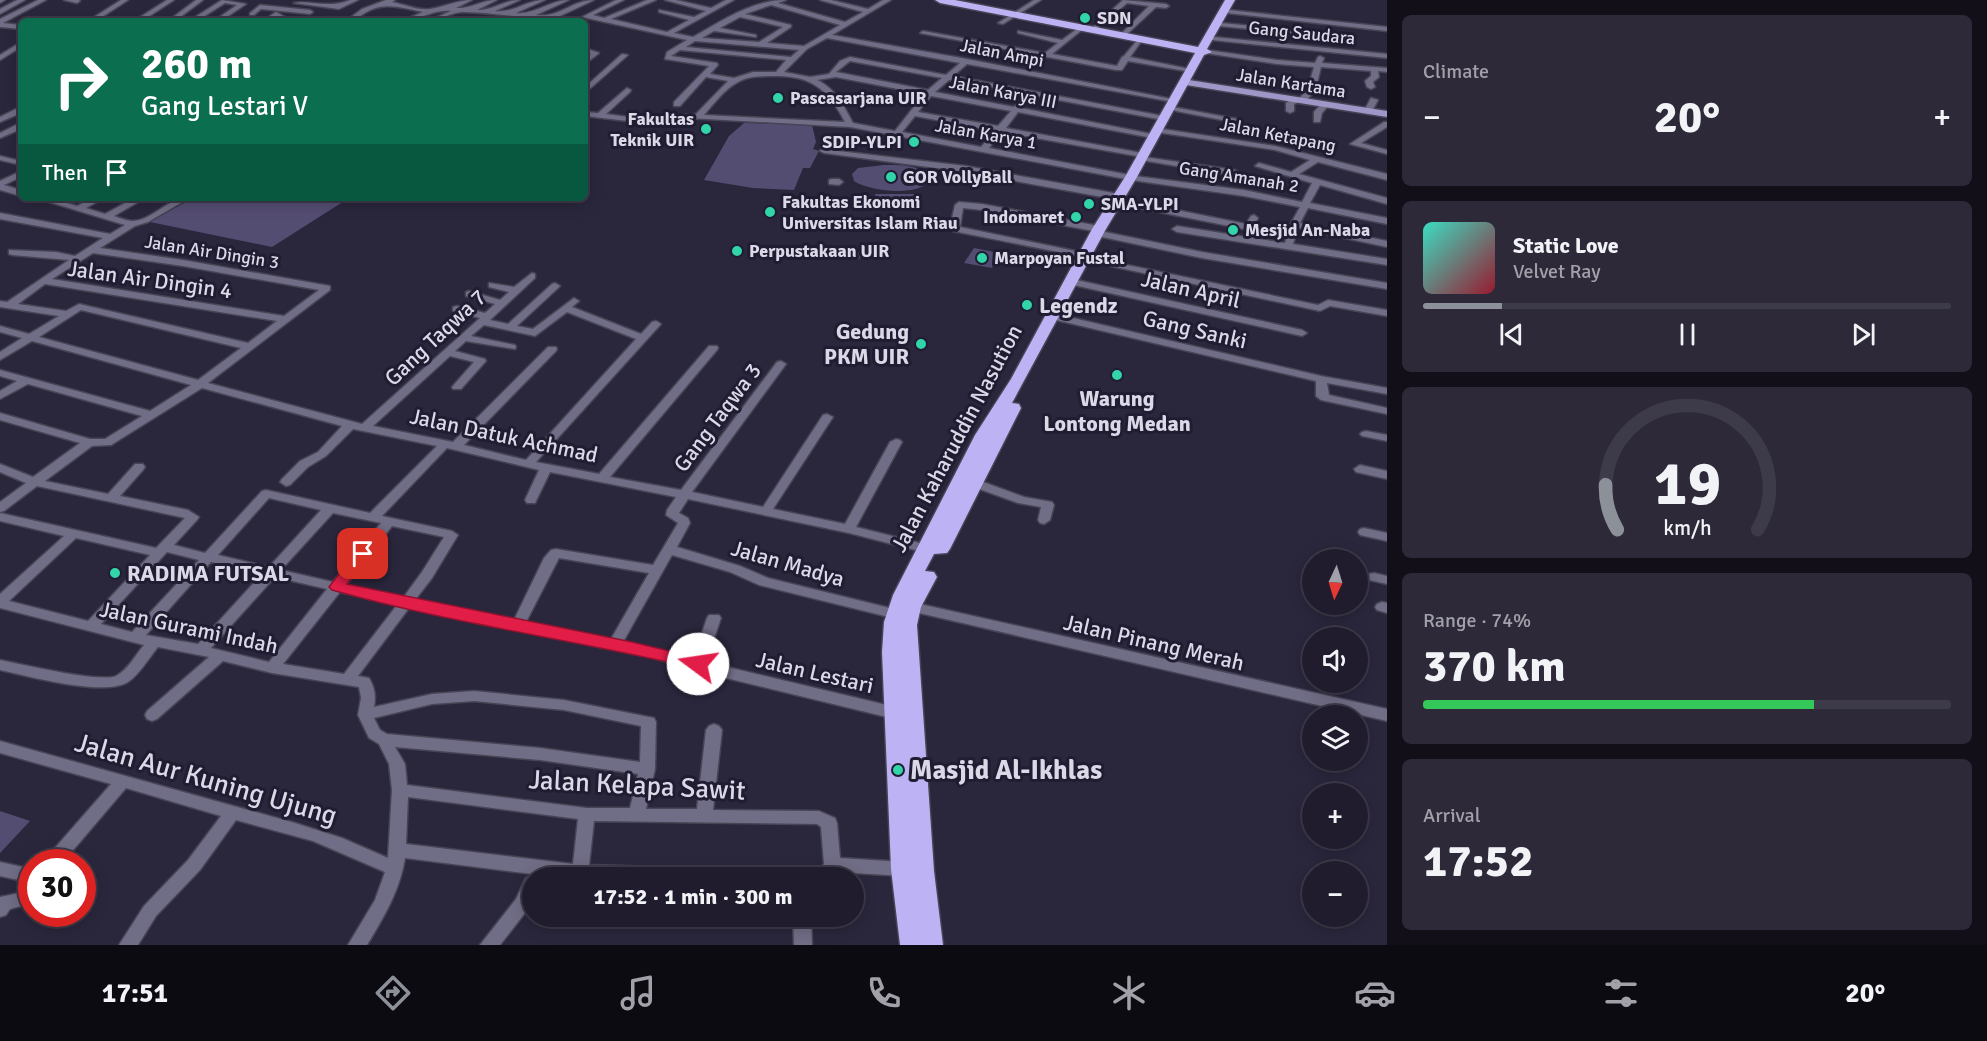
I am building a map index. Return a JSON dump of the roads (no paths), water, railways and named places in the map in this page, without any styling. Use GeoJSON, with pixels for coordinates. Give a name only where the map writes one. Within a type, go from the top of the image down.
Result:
{"type":"FeatureCollection","features":[{"type":"Feature","properties":{"kind":"highway"},"geometry":{"type":"LineString","coordinates":[[940,0],[1122,36],[1207,48]]}},
{"type":"Feature","properties":{"kind":"highway","name":"Jalan Kaharuddin Nasution"},"geometry":{"type":"LineString","coordinates":[[1207,48],[1230,0]]}},
{"type":"Feature","properties":{"kind":"highway","name":"Jalan Kaharuddin Nasution"},"geometry":{"type":"LineString","coordinates":[[913,945],[904,869],[893,640],[904,611],[968,481],[1102,232],[1190,76],[1236,0]]}},
{"type":"Feature","properties":{"kind":"highway","name":"Jalan Kaharuddin Nasution"},"geometry":{"type":"LineString","coordinates":[[930,945],[921,871],[907,625],[903,595],[927,549],[1060,318],[1075,283]]}},
{"type":"Feature","properties":{"kind":"main road","name":"Jalan Kartama"},"geometry":{"type":"LineString","coordinates":[[1190,76],[1299,101],[1387,114]]}},
{"type":"Feature","properties":{"kind":"street"},"geometry":{"type":"LineString","coordinates":[[0,12],[22,0]]}},
{"type":"Feature","properties":{"kind":"street"},"geometry":{"type":"LineString","coordinates":[[0,24],[43,0]]}},
{"type":"Feature","properties":{"kind":"street"},"geometry":{"type":"LineString","coordinates":[[67,0],[77,1]]}},
{"type":"Feature","properties":{"kind":"street"},"geometry":{"type":"LineString","coordinates":[[96,18],[125,0]]}},
{"type":"Feature","properties":{"kind":"street"},"geometry":{"type":"LineString","coordinates":[[142,18],[171,0]]}},
{"type":"Feature","properties":{"kind":"street"},"geometry":{"type":"LineString","coordinates":[[175,18],[200,0]]}},
{"type":"Feature","properties":{"kind":"street"},"geometry":{"type":"LineString","coordinates":[[266,0],[339,7],[351,0]]}},
{"type":"Feature","properties":{"kind":"street"},"geometry":{"type":"LineString","coordinates":[[302,0],[321,5]]}},
{"type":"Feature","properties":{"kind":"street"},"geometry":{"type":"LineString","coordinates":[[353,18],[364,10],[392,0]]}},
{"type":"Feature","properties":{"kind":"street"},"geometry":{"type":"LineString","coordinates":[[447,9],[469,0]]}},
{"type":"Feature","properties":{"kind":"street"},"geometry":{"type":"LineString","coordinates":[[467,11],[494,0]]}},
{"type":"Feature","properties":{"kind":"street"},"geometry":{"type":"LineString","coordinates":[[467,18],[517,0]]}},
{"type":"Feature","properties":{"kind":"street"},"geometry":{"type":"LineString","coordinates":[[508,15],[542,0]]}},
{"type":"Feature","properties":{"kind":"street"},"geometry":{"type":"LineString","coordinates":[[528,16],[566,0]]}},
{"type":"Feature","properties":{"kind":"street"},"geometry":{"type":"LineString","coordinates":[[412,18],[437,8],[550,18],[591,0]]}},
{"type":"Feature","properties":{"kind":"street"},"geometry":{"type":"LineString","coordinates":[[582,18],[621,0]]}},
{"type":"Feature","properties":{"kind":"street"},"geometry":{"type":"LineString","coordinates":[[604,20],[653,0]]}},
{"type":"Feature","properties":{"kind":"street"},"geometry":{"type":"LineString","coordinates":[[668,0],[712,10]]}},
{"type":"Feature","properties":{"kind":"street"},"geometry":{"type":"LineString","coordinates":[[667,34],[731,0]]}},
{"type":"Feature","properties":{"kind":"street"},"geometry":{"type":"LineString","coordinates":[[750,0],[847,25]]}},
{"type":"Feature","properties":{"kind":"street"},"geometry":{"type":"LineString","coordinates":[[677,104],[714,64],[666,57],[669,53],[739,15],[783,0]]}},
{"type":"Feature","properties":{"kind":"street"},"geometry":{"type":"LineString","coordinates":[[823,0],[869,11]]}},
{"type":"Feature","properties":{"kind":"street"},"geometry":{"type":"LineString","coordinates":[[779,74],[805,48],[888,0]]}},
{"type":"Feature","properties":{"kind":"street"},"geometry":{"type":"LineString","coordinates":[[1001,23],[1038,0]]}},
{"type":"Feature","properties":{"kind":"street"},"geometry":{"type":"LineString","coordinates":[[197,18],[225,1],[243,4],[222,18]]}},
{"type":"Feature","properties":{"kind":"street"},"geometry":{"type":"LineString","coordinates":[[1093,30],[1126,1],[1166,6]]}},
{"type":"Feature","properties":{"kind":"street"},"geometry":{"type":"LineString","coordinates":[[251,14],[261,11],[274,18],[292,3]]}},
{"type":"Feature","properties":{"kind":"street"},"geometry":{"type":"LineString","coordinates":[[385,3],[429,11]]}},
{"type":"Feature","properties":{"kind":"street"},"geometry":{"type":"LineString","coordinates":[[613,4],[632,9]]}},
{"type":"Feature","properties":{"kind":"street"},"geometry":{"type":"LineString","coordinates":[[1122,36],[1154,5]]}},
{"type":"Feature","properties":{"kind":"street"},"geometry":{"type":"LineString","coordinates":[[438,18],[458,10]]}},
{"type":"Feature","properties":{"kind":"street"},"geometry":{"type":"LineString","coordinates":[[661,11],[727,21]]}},
{"type":"Feature","properties":{"kind":"street"},"geometry":{"type":"LineString","coordinates":[[241,13],[310,12]]}},
{"type":"Feature","properties":{"kind":"street"},"geometry":{"type":"LineString","coordinates":[[1229,12],[1387,29]]}},
{"type":"Feature","properties":{"kind":"street"},"geometry":{"type":"LineString","coordinates":[[282,13],[297,18]]}},
{"type":"Feature","properties":{"kind":"street"},"geometry":{"type":"LineString","coordinates":[[586,16],[696,39],[764,41],[789,26],[739,15]]}},
{"type":"Feature","properties":{"kind":"street"},"geometry":{"type":"LineString","coordinates":[[1290,111],[1290,104],[1299,101],[1312,88],[1322,51],[1322,22]]}},
{"type":"Feature","properties":{"kind":"street"},"geometry":{"type":"LineString","coordinates":[[0,24],[18,27]]}},
{"type":"Feature","properties":{"kind":"street"},"geometry":{"type":"LineString","coordinates":[[1221,25],[1351,37]]}},
{"type":"Feature","properties":{"kind":"street"},"geometry":{"type":"LineString","coordinates":[[714,28],[764,41],[805,48]]}},
{"type":"Feature","properties":{"kind":"street"},"geometry":{"type":"LineString","coordinates":[[1047,55],[1081,28]]}},
{"type":"Feature","properties":{"kind":"street"},"geometry":{"type":"LineString","coordinates":[[1020,32],[1062,42]]}},
{"type":"Feature","properties":{"kind":"street"},"geometry":{"type":"LineString","coordinates":[[923,33],[1116,68],[1119,68],[1124,58],[1140,39]]}},
{"type":"Feature","properties":{"kind":"street","name":"Jalan Ampi"},"geometry":{"type":"LineString","coordinates":[[825,36],[1040,75],[1157,134]]}},
{"type":"Feature","properties":{"kind":"street"},"geometry":{"type":"LineString","coordinates":[[955,45],[962,40]]}},
{"type":"Feature","properties":{"kind":"street"},"geometry":{"type":"LineString","coordinates":[[0,58],[18,46]]}},
{"type":"Feature","properties":{"kind":"street"},"geometry":{"type":"LineString","coordinates":[[680,48],[793,59]]}},
{"type":"Feature","properties":{"kind":"street"},"geometry":{"type":"LineString","coordinates":[[1207,48],[1277,62],[1387,70]]}},
{"type":"Feature","properties":{"kind":"street","name":"Gang Saudara"},"geometry":{"type":"LineString","coordinates":[[1207,48],[1322,51],[1387,56]]}},
{"type":"Feature","properties":{"kind":"street"},"geometry":{"type":"LineString","coordinates":[[588,51],[596,53],[588,60]]}},
{"type":"Feature","properties":{"kind":"street"},"geometry":{"type":"LineString","coordinates":[[941,56],[948,51]]}},
{"type":"Feature","properties":{"kind":"street"},"geometry":{"type":"LineString","coordinates":[[588,88],[624,55]]}},
{"type":"Feature","properties":{"kind":"street"},"geometry":{"type":"LineString","coordinates":[[1054,63],[1060,57]]}},
{"type":"Feature","properties":{"kind":"street"},"geometry":{"type":"LineString","coordinates":[[1124,58],[1190,76]]}},
{"type":"Feature","properties":{"kind":"street"},"geometry":{"type":"LineString","coordinates":[[836,75],[832,73],[834,70],[845,60],[850,59],[1029,93],[1157,134],[1235,173]]}},
{"type":"Feature","properties":{"kind":"street"},"geometry":{"type":"LineString","coordinates":[[897,133],[929,93],[967,61]]}},
{"type":"Feature","properties":{"kind":"street"},"geometry":{"type":"LineString","coordinates":[[1040,75],[1047,69]]}},
{"type":"Feature","properties":{"kind":"street"},"geometry":{"type":"LineString","coordinates":[[1371,87],[1369,81],[1375,77],[1374,70]]}},
{"type":"Feature","properties":{"kind":"street","name":"Jalan Karya III"},"geometry":{"type":"LineString","coordinates":[[735,80],[746,75],[779,74],[813,78],[836,75],[1014,110],[1157,134]]}},
{"type":"Feature","properties":{"kind":"street"},"geometry":{"type":"LineString","coordinates":[[705,75],[735,80]]}},
{"type":"Feature","properties":{"kind":"street"},"geometry":{"type":"LineString","coordinates":[[813,78],[831,93],[850,125]]}},
{"type":"Feature","properties":{"kind":"street"},"geometry":{"type":"LineString","coordinates":[[699,116],[735,80]]}},
{"type":"Feature","properties":{"kind":"street"},"geometry":{"type":"LineString","coordinates":[[599,117],[627,90]]}},
{"type":"Feature","properties":{"kind":"street"},"geometry":{"type":"LineString","coordinates":[[984,149],[1029,93]]}},
{"type":"Feature","properties":{"kind":"street"},"geometry":{"type":"LineString","coordinates":[[1368,111],[1374,100]]}},
{"type":"Feature","properties":{"kind":"street"},"geometry":{"type":"LineString","coordinates":[[1317,120],[1318,112],[1325,105]]}},
{"type":"Feature","properties":{"kind":"street"},"geometry":{"type":"LineString","coordinates":[[0,120],[18,111]]}},
{"type":"Feature","properties":{"kind":"street"},"geometry":{"type":"LineString","coordinates":[[912,113],[1000,130],[1157,134],[1237,121]]}},
{"type":"Feature","properties":{"kind":"street","name":"Jalan Karya 1"},"geometry":{"type":"LineString","coordinates":[[588,115],[641,120],[699,116],[850,125],[1134,177]]}},
{"type":"Feature","properties":{"kind":"street"},"geometry":{"type":"LineString","coordinates":[[1387,124],[1354,144],[1387,152]]}},
{"type":"Feature","properties":{"kind":"street"},"geometry":{"type":"LineString","coordinates":[[2,133],[18,127]]}},
{"type":"Feature","properties":{"kind":"street","name":"Jalan Ketapang"},"geometry":{"type":"LineString","coordinates":[[1157,134],[1293,152],[1387,177]]}},
{"type":"Feature","properties":{"kind":"street"},"geometry":{"type":"LineString","coordinates":[[1293,152],[1306,145]]}},
{"type":"Feature","properties":{"kind":"street"},"geometry":{"type":"LineString","coordinates":[[824,151],[966,169],[1215,222],[1250,227],[1254,218]]}},
{"type":"Feature","properties":{"kind":"street"},"geometry":{"type":"LineString","coordinates":[[0,158],[16,162]]}},
{"type":"Feature","properties":{"kind":"street"},"geometry":{"type":"LineString","coordinates":[[1292,175],[1318,158]]}},
{"type":"Feature","properties":{"kind":"street"},"geometry":{"type":"LineString","coordinates":[[0,166],[16,162]]}},
{"type":"Feature","properties":{"kind":"street"},"geometry":{"type":"LineString","coordinates":[[1259,166],[1387,201]]}},
{"type":"Feature","properties":{"kind":"street"},"geometry":{"type":"LineString","coordinates":[[0,186],[18,176]]}},
{"type":"Feature","properties":{"kind":"street","name":"Gang Amanah 2"},"geometry":{"type":"LineString","coordinates":[[1134,177],[1244,192],[1387,221]]}},
{"type":"Feature","properties":{"kind":"street"},"geometry":{"type":"LineString","coordinates":[[1288,247],[1295,225],[1317,182]]}},
{"type":"Feature","properties":{"kind":"street"},"geometry":{"type":"LineString","coordinates":[[0,186],[18,192]]}},
{"type":"Feature","properties":{"kind":"street"},"geometry":{"type":"LineString","coordinates":[[52,201],[132,224]]}},
{"type":"Feature","properties":{"kind":"street"},"geometry":{"type":"LineString","coordinates":[[78,210],[94,201]]}},
{"type":"Feature","properties":{"kind":"street"},"geometry":{"type":"LineString","coordinates":[[106,217],[135,201]]}},
{"type":"Feature","properties":{"kind":"street","name":"Jalan Air Dingin 4"},"geometry":{"type":"LineString","coordinates":[[43,281],[132,224],[145,220],[180,201]]}},
{"type":"Feature","properties":{"kind":"street"},"geometry":{"type":"LineString","coordinates":[[1387,286],[1202,255],[982,207],[959,205],[956,229],[1320,309],[1328,303],[1387,313]]}},
{"type":"Feature","properties":{"kind":"street"},"geometry":{"type":"LineString","coordinates":[[0,216],[111,237]]}},
{"type":"Feature","properties":{"kind":"street"},"geometry":{"type":"LineString","coordinates":[[1202,255],[1215,222]]}},
{"type":"Feature","properties":{"kind":"street"},"geometry":{"type":"LineString","coordinates":[[1295,225],[1387,244]]}},
{"type":"Feature","properties":{"kind":"street"},"geometry":{"type":"LineString","coordinates":[[1177,229],[1387,262]]}},
{"type":"Feature","properties":{"kind":"street","name":"Jalan Air Dingin 3"},"geometry":{"type":"LineString","coordinates":[[91,250],[327,288],[286,319]]}},
{"type":"Feature","properties":{"kind":"street"},"geometry":{"type":"LineString","coordinates":[[12,252],[56,255],[76,259]]}},
{"type":"Feature","properties":{"kind":"street","name":"Gang Taqwa 7"},"geometry":{"type":"LineString","coordinates":[[365,427],[532,276]]}},
{"type":"Feature","properties":{"kind":"street"},"geometry":{"type":"LineString","coordinates":[[5,305],[43,281]]}},
{"type":"Feature","properties":{"kind":"street","name":"Jalan Air Dingin 4"},"geometry":{"type":"LineString","coordinates":[[43,281],[286,319]]}},
{"type":"Feature","properties":{"kind":"street","name":"Jalan April"},"geometry":{"type":"LineString","coordinates":[[1075,283],[1302,333]]}},
{"type":"Feature","properties":{"kind":"street"},"geometry":{"type":"LineString","coordinates":[[492,285],[514,290]]}},
{"type":"Feature","properties":{"kind":"street"},"geometry":{"type":"LineString","coordinates":[[509,328],[555,286]]}},
{"type":"Feature","properties":{"kind":"street"},"geometry":{"type":"LineString","coordinates":[[470,294],[501,303]]}},
{"type":"Feature","properties":{"kind":"street"},"geometry":{"type":"LineString","coordinates":[[457,309],[509,328],[537,333],[569,304],[643,338]]}},
{"type":"Feature","properties":{"kind":"street"},"geometry":{"type":"LineString","coordinates":[[5,305],[62,313]]}},
{"type":"Feature","properties":{"kind":"street"},"geometry":{"type":"LineString","coordinates":[[0,357],[78,307],[248,346]]}},
{"type":"Feature","properties":{"kind":"street","name":"Gang Sanki"},"geometry":{"type":"LineString","coordinates":[[1060,318],[1321,379],[1387,391]]}},
{"type":"Feature","properties":{"kind":"street"},"geometry":{"type":"LineString","coordinates":[[0,416],[89,442],[111,442],[200,384],[286,319]]}},
{"type":"Feature","properties":{"kind":"street"},"geometry":{"type":"LineString","coordinates":[[528,464],[656,324]]}},
{"type":"Feature","properties":{"kind":"street","name":"Jalan Datuk Achmad"},"geometry":{"type":"LineString","coordinates":[[0,329],[350,425],[546,468],[603,477],[766,511],[927,549]]}},
{"type":"Feature","properties":{"kind":"street"},"geometry":{"type":"LineString","coordinates":[[464,338],[511,347]]}},
{"type":"Feature","properties":{"kind":"street"},"geometry":{"type":"LineString","coordinates":[[603,477],[713,348]]}},
{"type":"Feature","properties":{"kind":"street"},"geometry":{"type":"LineString","coordinates":[[373,517],[552,349]]}},
{"type":"Feature","properties":{"kind":"street"},"geometry":{"type":"LineString","coordinates":[[448,352],[481,361],[457,387]]}},
{"type":"Feature","properties":{"kind":"street","name":"Gang Taqwa 3"},"geometry":{"type":"LineString","coordinates":[[683,494],[781,364]]}},
{"type":"Feature","properties":{"kind":"street"},"geometry":{"type":"LineString","coordinates":[[0,373],[152,415]]}},
{"type":"Feature","properties":{"kind":"street"},"geometry":{"type":"LineString","coordinates":[[1321,379],[1322,396],[1325,398],[1387,411]]}},
{"type":"Feature","properties":{"kind":"street"},"geometry":{"type":"LineString","coordinates":[[0,396],[27,380]]}},
{"type":"Feature","properties":{"kind":"street"},"geometry":{"type":"LineString","coordinates":[[766,511],[826,417]]}},
{"type":"Feature","properties":{"kind":"street"},"geometry":{"type":"LineString","coordinates":[[286,482],[304,464],[322,454],[350,425]]}},
{"type":"Feature","properties":{"kind":"street"},"geometry":{"type":"LineString","coordinates":[[1366,434],[1387,438]]}},
{"type":"Feature","properties":{"kind":"street"},"geometry":{"type":"LineString","coordinates":[[0,508],[89,442]]}},
{"type":"Feature","properties":{"kind":"street"},"geometry":{"type":"LineString","coordinates":[[849,529],[896,442]]}},
{"type":"Feature","properties":{"kind":"street"},"geometry":{"type":"LineString","coordinates":[[111,498],[139,467]]}},
{"type":"Feature","properties":{"kind":"street"},"geometry":{"type":"LineString","coordinates":[[0,468],[34,482],[188,514],[192,517],[90,627]]}},
{"type":"Feature","properties":{"kind":"street"},"geometry":{"type":"LineString","coordinates":[[531,501],[534,490],[546,468]]}},
{"type":"Feature","properties":{"kind":"street"},"geometry":{"type":"LineString","coordinates":[[1360,469],[1387,475]]}},
{"type":"Feature","properties":{"kind":"street"},"geometry":{"type":"LineString","coordinates":[[968,481],[1022,500],[1048,505],[1044,520]]}},
{"type":"Feature","properties":{"kind":"street"},"geometry":{"type":"LineString","coordinates":[[135,638],[266,494],[450,534],[452,536],[406,603],[349,678]]}},
{"type":"Feature","properties":{"kind":"street"},"geometry":{"type":"LineString","coordinates":[[615,644],[684,524],[684,521],[672,514],[683,494]]}},
{"type":"Feature","properties":{"kind":"street"},"geometry":{"type":"LineString","coordinates":[[201,650],[330,508]]}},
{"type":"Feature","properties":{"kind":"street","name":"Jalan Lestari"},"geometry":{"type":"LineString","coordinates":[[0,517],[73,534],[208,557],[406,603],[615,644],[895,713]]}},
{"type":"Feature","properties":{"kind":"street"},"geometry":{"type":"LineString","coordinates":[[272,668],[389,521]]}},
{"type":"Feature","properties":{"kind":"street"},"geometry":{"type":"LineString","coordinates":[[1364,532],[1387,537]]}},
{"type":"Feature","properties":{"kind":"street"},"geometry":{"type":"LineString","coordinates":[[0,603],[73,534]]}},
{"type":"Feature","properties":{"kind":"street","name":"Jalan Madya"},"geometry":{"type":"LineString","coordinates":[[668,549],[735,569],[764,582],[904,611]]}},
{"type":"Feature","properties":{"kind":"street"},"geometry":{"type":"LineString","coordinates":[[518,625],[550,558],[556,553],[656,570]]}},
{"type":"Feature","properties":{"kind":"street","name":"Jalan Gurami Indah"},"geometry":{"type":"LineString","coordinates":[[0,603],[135,638],[201,650],[272,668],[364,682],[368,689],[369,701],[365,715]]}},
{"type":"Feature","properties":{"kind":"street","name":"Jalan Pinang Merah"},"geometry":{"type":"LineString","coordinates":[[904,611],[1387,715]]}},
{"type":"Feature","properties":{"kind":"street"},"geometry":{"type":"LineString","coordinates":[[698,664],[714,618]]}},
{"type":"Feature","properties":{"kind":"street"},"geometry":{"type":"LineString","coordinates":[[0,665],[68,678],[116,682],[124,678],[154,642]]}},
{"type":"Feature","properties":{"kind":"street"},"geometry":{"type":"LineString","coordinates":[[152,715],[220,655]]}},
{"type":"Feature","properties":{"kind":"street"},"geometry":{"type":"LineString","coordinates":[[636,816],[647,769],[650,722],[524,700],[450,696],[365,715],[374,734],[384,740],[540,754],[647,769]]}},
{"type":"Feature","properties":{"kind":"street"},"geometry":{"type":"LineString","coordinates":[[704,814],[714,730]]}},
{"type":"Feature","properties":{"kind":"street"},"geometry":{"type":"LineString","coordinates":[[357,945],[383,903],[399,850],[400,790],[397,764],[384,740]]}},
{"type":"Feature","properties":{"kind":"street","name":"Jalan Aur Kuning Ujung"},"geometry":{"type":"LineString","coordinates":[[0,747],[232,813],[262,819],[363,852],[395,869]]}},
{"type":"Feature","properties":{"kind":"street"},"geometry":{"type":"LineString","coordinates":[[64,849],[122,782]]}},
{"type":"Feature","properties":{"kind":"street","name":"Jalan Kelapa Sawit"},"geometry":{"type":"LineString","coordinates":[[400,790],[587,814],[636,816],[704,814],[825,820],[829,823],[832,865]]}},
{"type":"Feature","properties":{"kind":"street"},"geometry":{"type":"LineString","coordinates":[[128,945],[150,911],[194,865],[232,813]]}},
{"type":"Feature","properties":{"kind":"street"},"geometry":{"type":"LineString","coordinates":[[581,867],[587,814]]}},
{"type":"Feature","properties":{"kind":"street"},"geometry":{"type":"LineString","coordinates":[[399,850],[522,874]]}},
{"type":"Feature","properties":{"kind":"street"},"geometry":{"type":"LineString","coordinates":[[832,865],[904,869]]}},
{"type":"Feature","properties":{"kind":"street"},"geometry":{"type":"LineString","coordinates":[[0,869],[18,873]]}},
{"type":"Feature","properties":{"kind":"street"},"geometry":{"type":"LineString","coordinates":[[0,910],[5,903],[18,900]]}},
{"type":"Feature","properties":{"kind":"street"},"geometry":{"type":"LineString","coordinates":[[489,945],[522,904]]}},
{"type":"Feature","properties":{"kind":"street"},"geometry":{"type":"LineString","coordinates":[[802,927],[803,945]]}},
{"type":"Feature","properties":{"kind":"place","name":"SDN"},"geometry":{"type":"Point","coordinates":[1085,18]}},
{"type":"Feature","properties":{"kind":"place","name":"Pascasarjana UIR"},"geometry":{"type":"Point","coordinates":[778,98]}},
{"type":"Feature","properties":{"kind":"place","name":"Fakultas Teknik UIR"},"geometry":{"type":"Point","coordinates":[706,129]}},
{"type":"Feature","properties":{"kind":"place","name":"SDIP-YLPI"},"geometry":{"type":"Point","coordinates":[914,142]}},
{"type":"Feature","properties":{"kind":"place","name":"GOR VollyBall"},"geometry":{"type":"Point","coordinates":[891,177]}},
{"type":"Feature","properties":{"kind":"place","name":"SMA-YLPI"},"geometry":{"type":"Point","coordinates":[1089,204]}},
{"type":"Feature","properties":{"kind":"place","name":"Fakultas Ekonomi Universitas Islam Riau"},"geometry":{"type":"Point","coordinates":[770,212]}},
{"type":"Feature","properties":{"kind":"place","name":"Indomaret"},"geometry":{"type":"Point","coordinates":[1076,217]}},
{"type":"Feature","properties":{"kind":"place","name":"Mesjid An-Naba"},"geometry":{"type":"Point","coordinates":[1233,230]}},
{"type":"Feature","properties":{"kind":"place","name":"Perpustakaan UIR"},"geometry":{"type":"Point","coordinates":[737,251]}},
{"type":"Feature","properties":{"kind":"place","name":"Marpoyan Fustal"},"geometry":{"type":"Point","coordinates":[982,258]}},
{"type":"Feature","properties":{"kind":"place","name":"Legendz"},"geometry":{"type":"Point","coordinates":[1027,305]}},
{"type":"Feature","properties":{"kind":"place","name":"Gedung PKM UIR"},"geometry":{"type":"Point","coordinates":[921,344]}},
{"type":"Feature","properties":{"kind":"place","name":"Warung Lontong Medan"},"geometry":{"type":"Point","coordinates":[1117,375]}},
{"type":"Feature","properties":{"kind":"place","name":"RADIMA FUTSAL"},"geometry":{"type":"Point","coordinates":[115,573]}},
{"type":"Feature","properties":{"kind":"place","name":"Masjid Al-Ikhlas"},"geometry":{"type":"Point","coordinates":[898,770]}}]}
